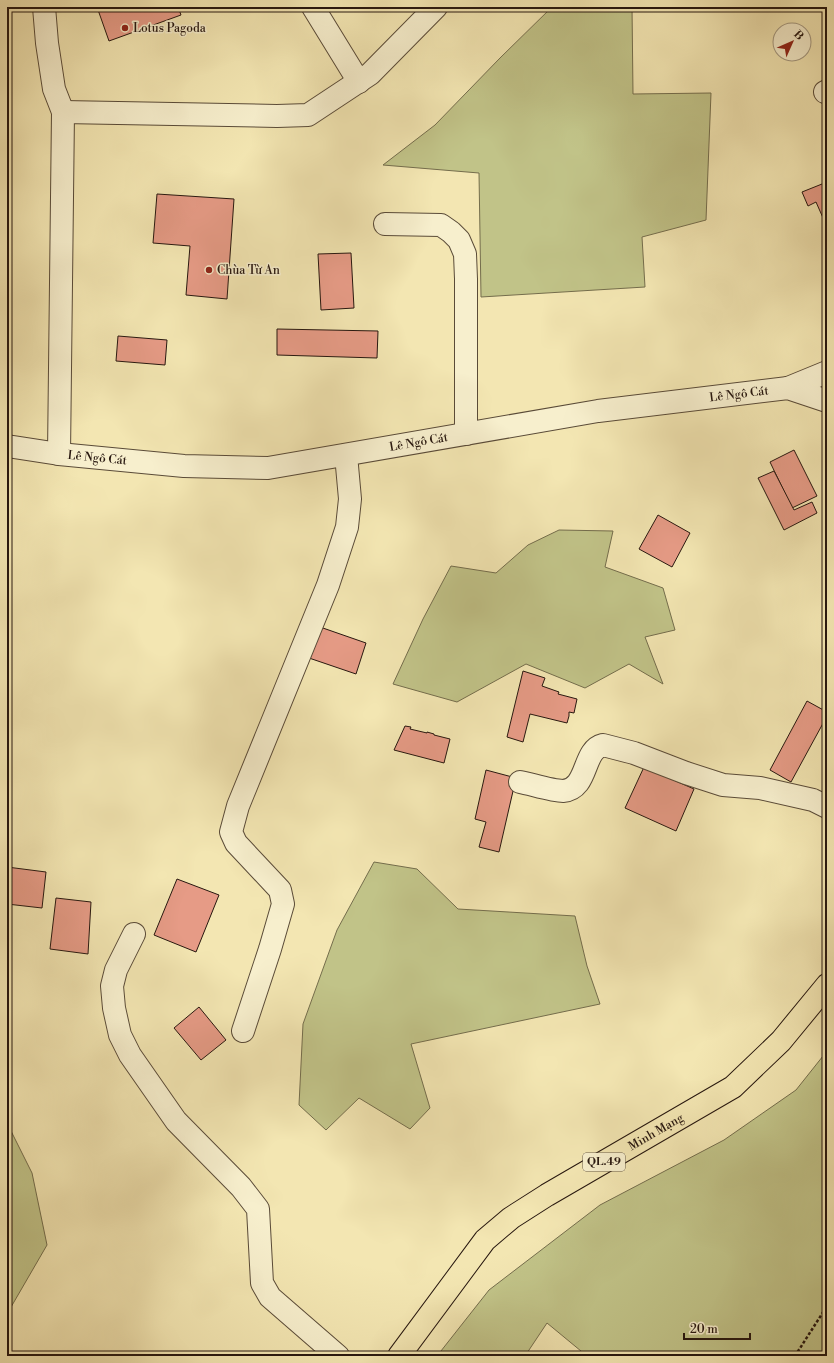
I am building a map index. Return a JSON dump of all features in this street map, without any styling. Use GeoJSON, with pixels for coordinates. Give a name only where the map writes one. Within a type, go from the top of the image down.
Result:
{"type":"FeatureCollection","features":[{"type":"Feature","properties":{"kind":"highway","name":"Minh Mạng"},"geometry":{"type":"LineString","coordinates":[[399,1356],[485,1240],[511,1218],[733,1087],[782,1041],[827,985]]}},
{"type":"Feature","properties":{"kind":"street"},"geometry":{"type":"LineString","coordinates":[[44,7],[46,43],[54,89],[63,112],[59,454]]}},
{"type":"Feature","properties":{"kind":"street"},"geometry":{"type":"LineString","coordinates":[[313,7],[359,82]]}},
{"type":"Feature","properties":{"kind":"street"},"geometry":{"type":"LineString","coordinates":[[63,112],[277,116],[308,115],[370,74],[436,7]]}},
{"type":"Feature","properties":{"kind":"street"},"geometry":{"type":"LineString","coordinates":[[385,224],[441,225],[459,240],[464,254],[466,278],[466,434]]}},
{"type":"Feature","properties":{"kind":"street"},"geometry":{"type":"LineString","coordinates":[[788,388],[827,372]]}},
{"type":"Feature","properties":{"kind":"street","name":"Lê Ngô Cát"},"geometry":{"type":"LineString","coordinates":[[7,446],[59,454],[184,466],[268,468],[346,456],[598,411],[788,388],[827,401]]}},
{"type":"Feature","properties":{"kind":"street"},"geometry":{"type":"LineString","coordinates":[[243,1031],[283,904],[280,890],[236,843],[231,832],[238,806],[328,585],[347,526],[350,499],[346,456]]}},
{"type":"Feature","properties":{"kind":"street"},"geometry":{"type":"LineString","coordinates":[[520,782],[562,791],[572,789],[579,782],[593,752],[599,746],[603,745],[634,753],[686,773],[723,784],[760,788],[813,800],[827,807]]}},
{"type":"Feature","properties":{"kind":"street"},"geometry":{"type":"LineString","coordinates":[[134,934],[116,970],[112,986],[114,1008],[120,1035],[130,1055],[176,1121],[241,1187],[258,1209],[262,1283],[270,1297],[338,1356]]}},
{"type":"Feature","properties":{"kind":"path"},"geometry":{"type":"LineString","coordinates":[[795,1356],[827,1306]]}},
{"type":"Feature","properties":{"kind":"green space"},"geometry":{"type":"Polygon","coordinates":[[[552,7],[632,7],[633,94],[711,93],[706,220],[642,237],[645,287],[481,297],[479,173],[383,165],[435,125],[552,7]]]}},
{"type":"Feature","properties":{"kind":"green space"},"geometry":{"type":"Polygon","coordinates":[[[559,530],[613,531],[605,567],[663,588],[675,630],[645,637],[663,684],[629,664],[585,688],[526,664],[457,702],[393,684],[423,619],[451,566],[496,573],[528,545],[559,530]]]}},
{"type":"Feature","properties":{"kind":"green space"},"geometry":{"type":"Polygon","coordinates":[[[374,862],[417,869],[458,909],[575,916],[587,966],[600,1004],[411,1044],[430,1108],[410,1129],[359,1098],[326,1130],[299,1105],[303,1024],[337,930],[374,862]]]}},
{"type":"Feature","properties":{"kind":"green space"},"geometry":{"type":"Polygon","coordinates":[[[827,1051],[827,1356],[587,1356],[547,1323],[525,1356],[437,1356],[489,1290],[600,1205],[724,1140],[796,1090],[827,1051]]]}},
{"type":"Feature","properties":{"kind":"green space"},"geometry":{"type":"Polygon","coordinates":[[[7,1123],[32,1173],[47,1245],[7,1314],[7,1123]]]}},
{"type":"Feature","properties":{"kind":"building","name":"Lotus Pagoda"},"geometry":{"type":"Polygon","coordinates":[[[97,7],[178,7],[181,15],[109,41],[97,7]]]}},
{"type":"Feature","properties":{"kind":"building"},"geometry":{"type":"Polygon","coordinates":[[[827,182],[827,227],[816,202],[808,206],[802,192],[827,182]]]}},
{"type":"Feature","properties":{"kind":"building","name":"Chùa Từ An"},"geometry":{"type":"Polygon","coordinates":[[[157,194],[234,199],[227,299],[186,295],[190,246],[153,243],[157,194]]]}},
{"type":"Feature","properties":{"kind":"building"},"geometry":{"type":"Polygon","coordinates":[[[351,253],[354,308],[321,310],[318,254],[351,253]]]}},
{"type":"Feature","properties":{"kind":"building"},"geometry":{"type":"Polygon","coordinates":[[[277,329],[378,331],[377,358],[277,355],[277,329]]]}},
{"type":"Feature","properties":{"kind":"building"},"geometry":{"type":"Polygon","coordinates":[[[118,336],[167,340],[165,365],[116,361],[118,336]]]}},
{"type":"Feature","properties":{"kind":"building"},"geometry":{"type":"Polygon","coordinates":[[[794,450],[817,496],[792,508],[770,462],[794,450]]]}},
{"type":"Feature","properties":{"kind":"building"},"geometry":{"type":"Polygon","coordinates":[[[774,471],[794,510],[812,502],[817,513],[784,530],[758,478],[774,471]]]}},
{"type":"Feature","properties":{"kind":"building"},"geometry":{"type":"Polygon","coordinates":[[[658,515],[690,533],[672,567],[639,549],[658,515]]]}},
{"type":"Feature","properties":{"kind":"building"},"geometry":{"type":"Polygon","coordinates":[[[320,627],[366,643],[356,674],[309,658],[320,627]]]}},
{"type":"Feature","properties":{"kind":"building"},"geometry":{"type":"Polygon","coordinates":[[[523,671],[545,678],[542,686],[559,692],[558,694],[577,699],[574,713],[569,712],[567,723],[530,714],[523,742],[507,737],[523,671]]]}},
{"type":"Feature","properties":{"kind":"building"},"geometry":{"type":"Polygon","coordinates":[[[807,701],[827,712],[827,716],[791,782],[770,770],[807,701]]]}},
{"type":"Feature","properties":{"kind":"building"},"geometry":{"type":"Polygon","coordinates":[[[405,726],[411,727],[410,729],[427,732],[450,739],[444,763],[394,750],[405,726]]]}},
{"type":"Feature","properties":{"kind":"building"},"geometry":{"type":"Polygon","coordinates":[[[644,767],[694,789],[676,831],[625,808],[644,767]]]}},
{"type":"Feature","properties":{"kind":"building"},"geometry":{"type":"Polygon","coordinates":[[[486,770],[516,778],[499,852],[479,847],[486,822],[475,819],[486,770]]]}},
{"type":"Feature","properties":{"kind":"building"},"geometry":{"type":"Polygon","coordinates":[[[7,867],[46,872],[42,908],[7,904],[7,867]]]}},
{"type":"Feature","properties":{"kind":"building"},"geometry":{"type":"Polygon","coordinates":[[[177,879],[219,895],[196,952],[154,935],[177,879]]]}},
{"type":"Feature","properties":{"kind":"building"},"geometry":{"type":"Polygon","coordinates":[[[56,898],[91,902],[88,954],[50,949],[56,898]]]}},
{"type":"Feature","properties":{"kind":"building"},"geometry":{"type":"Polygon","coordinates":[[[199,1007],[226,1040],[201,1060],[174,1028],[199,1007]]]}},
{"type":"Feature","properties":{"kind":"place","name":"Lotus Pagoda"},"geometry":{"type":"Point","coordinates":[125,28]}},
{"type":"Feature","properties":{"kind":"place","name":"Chùa Từ An"},"geometry":{"type":"Point","coordinates":[209,270]}}]}
